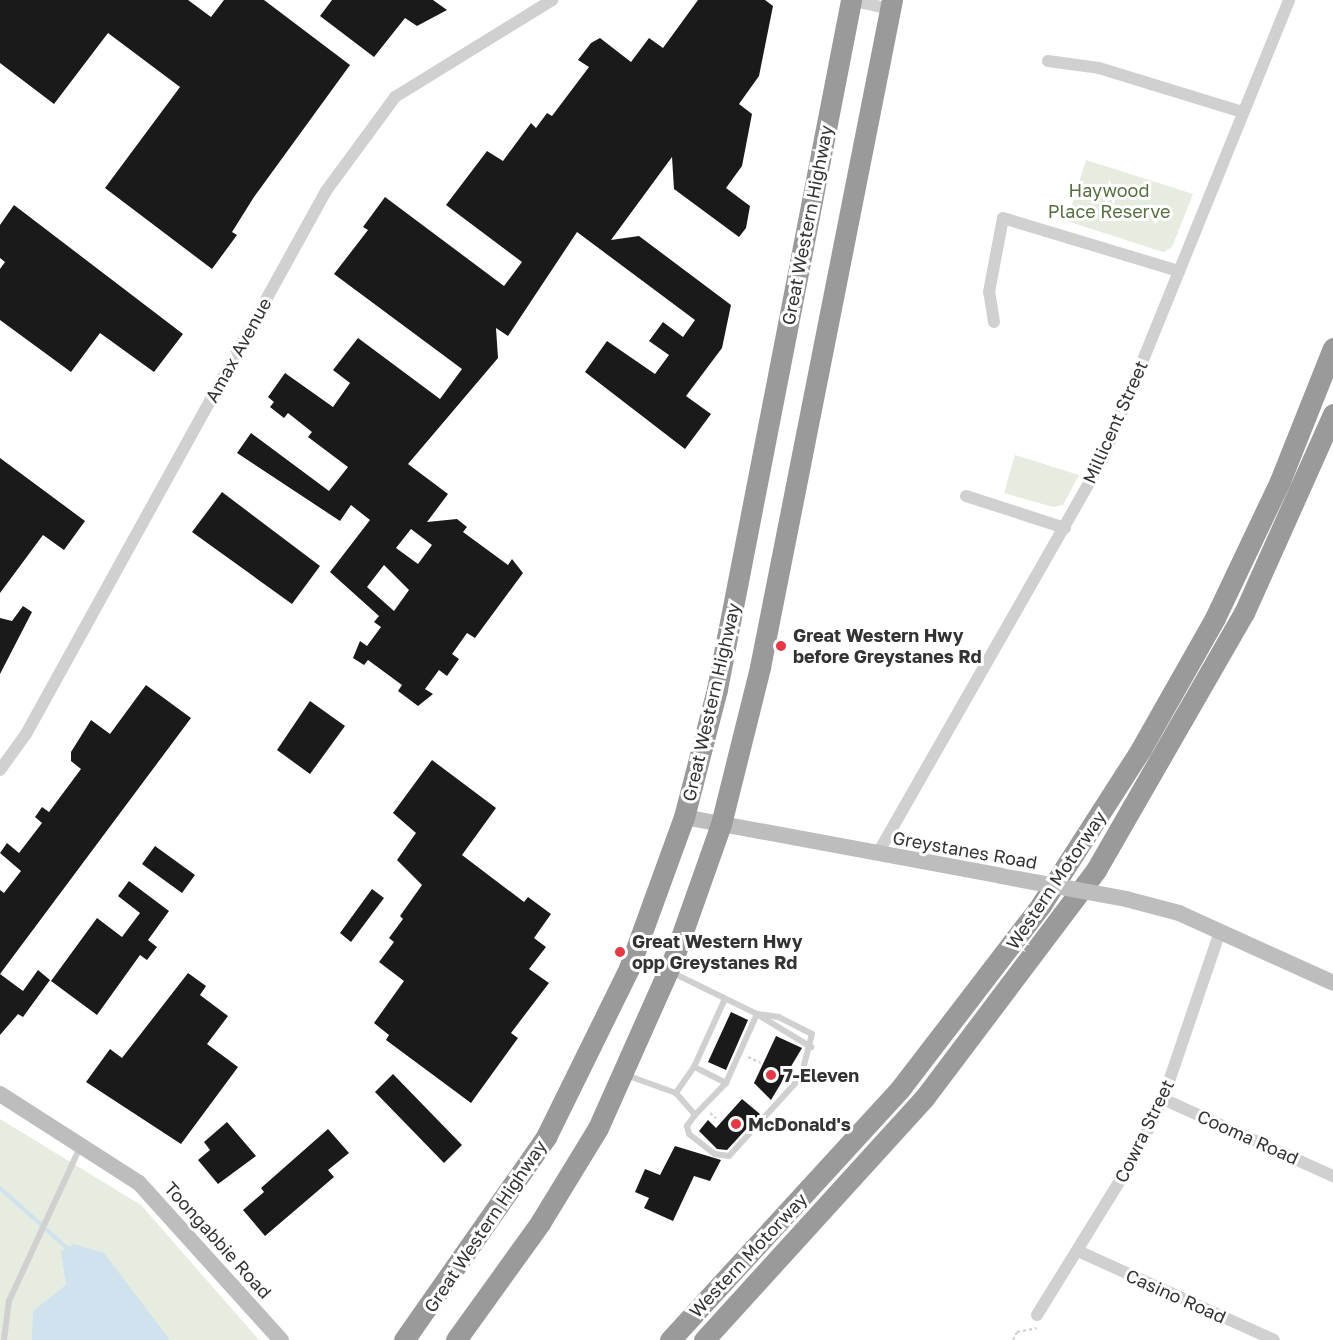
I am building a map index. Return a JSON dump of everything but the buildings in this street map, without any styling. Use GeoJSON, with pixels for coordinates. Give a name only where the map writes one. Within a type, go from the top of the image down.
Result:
{"type":"FeatureCollection","features":[{"type":"Feature","properties":{"kind":"highway","name":"Great Western Highway"},"geometry":{"type":"LineString","coordinates":[[404,1340],[498,1212],[551,1128],[629,968],[684,817],[717,689],[851,0]]}},
{"type":"Feature","properties":{"kind":"highway"},"geometry":{"type":"LineString","coordinates":[[456,1340],[540,1223],[623,1074],[668,970],[721,824],[760,667],[891,4]]}},
{"type":"Feature","properties":{"kind":"highway","name":"Western Motorway"},"geometry":{"type":"LineString","coordinates":[[670,1340],[900,1089],[1041,905],[1141,749],[1215,618],[1280,481],[1333,348]]}},
{"type":"Feature","properties":{"kind":"highway","name":"Western Motorway"},"geometry":{"type":"LineString","coordinates":[[704,1340],[925,1097],[1096,870],[1244,613],[1333,414]]}},
{"type":"Feature","properties":{"kind":"main road","name":"Greystanes Road"},"geometry":{"type":"LineString","coordinates":[[684,817],[1160,906],[1333,983]]}},
{"type":"Feature","properties":{"kind":"main road","name":"Toongabbie Road"},"geometry":{"type":"LineString","coordinates":[[0,1094],[139,1184],[177,1219],[281,1340]]}},
{"type":"Feature","properties":{"kind":"street","name":"Amax Avenue"},"geometry":{"type":"LineString","coordinates":[[0,770],[26,734],[326,191],[395,98],[552,0]]}},
{"type":"Feature","properties":{"kind":"street"},"geometry":{"type":"LineString","coordinates":[[851,0],[891,4]]}},
{"type":"Feature","properties":{"kind":"street","name":"Millicent Street"},"geometry":{"type":"LineString","coordinates":[[878,853],[1102,461],[1289,0]]}},
{"type":"Feature","properties":{"kind":"street"},"geometry":{"type":"LineString","coordinates":[[1048,61],[1099,69],[1242,112]]}},
{"type":"Feature","properties":{"kind":"street"},"geometry":{"type":"LineString","coordinates":[[994,322],[989,292],[1003,218],[1179,271]]}},
{"type":"Feature","properties":{"kind":"street"},"geometry":{"type":"LineString","coordinates":[[966,496],[1065,528]]}},
{"type":"Feature","properties":{"kind":"street","name":"Cowra Street"},"geometry":{"type":"LineString","coordinates":[[1037,1315],[1078,1251],[1163,1099],[1220,932]]}},
{"type":"Feature","properties":{"kind":"street","name":"Cooma Road"},"geometry":{"type":"LineString","coordinates":[[1163,1099],[1333,1176]]}},
{"type":"Feature","properties":{"kind":"street","name":"Casino Road"},"geometry":{"type":"LineString","coordinates":[[1078,1251],[1274,1340]]}},
{"type":"Feature","properties":{"kind":"lane"},"geometry":{"type":"LineString","coordinates":[[668,970],[724,1000],[757,1014],[810,1031],[811,1047],[801,1077],[729,1156],[715,1154],[689,1134],[687,1126],[726,1083],[757,1014]]}},
{"type":"Feature","properties":{"kind":"lane"},"geometry":{"type":"LineString","coordinates":[[676,1093],[694,1067],[724,1000]]}},
{"type":"Feature","properties":{"kind":"lane"},"geometry":{"type":"LineString","coordinates":[[694,1067],[726,1083]]}},
{"type":"Feature","properties":{"kind":"lane"},"geometry":{"type":"LineString","coordinates":[[623,1074],[676,1093],[695,1115]]}},
{"type":"Feature","properties":{"kind":"lane"},"geometry":{"type":"LineString","coordinates":[[4,1340],[9,1301],[44,1217],[81,1145]]}},
{"type":"Feature","properties":{"kind":"path"},"geometry":{"type":"LineString","coordinates":[[740,1054],[760,1063]]}},
{"type":"Feature","properties":{"kind":"path"},"geometry":{"type":"LineString","coordinates":[[1013,1340],[1017,1332],[1037,1332],[1037,1315]]}},
{"type":"Feature","properties":{"kind":"green space","name":"Haywood Place Reserve"},"geometry":{"type":"Polygon","coordinates":[[[1086,160],[1193,194],[1172,247],[1163,252],[1067,221],[1086,160]]]}},
{"type":"Feature","properties":{"kind":"green space"},"geometry":{"type":"Polygon","coordinates":[[[1015,455],[1079,475],[1063,505],[1053,507],[1004,493],[1015,455]]]}},
{"type":"Feature","properties":{"kind":"green space"},"geometry":{"type":"Polygon","coordinates":[[[0,1119],[141,1205],[259,1340],[0,1340],[0,1119]]]}},
{"type":"Feature","properties":{"kind":"water"},"geometry":{"type":"Polygon","coordinates":[[[74,1244],[104,1253],[170,1340],[32,1340],[33,1311],[66,1285],[61,1251],[74,1244]]]}},
{"type":"Feature","properties":{"kind":"waterway"},"geometry":{"type":"LineString","coordinates":[[0,1188],[69,1250]]}},
{"type":"Feature","properties":{"kind":"place","name":"Great Western Hwy before Greystanes Rd"},"geometry":{"type":"Point","coordinates":[781,646]}},
{"type":"Feature","properties":{"kind":"place","name":"Great Western Hwy opp Greystanes Rd"},"geometry":{"type":"Point","coordinates":[620,952]}},
{"type":"Feature","properties":{"kind":"place","name":"7-Eleven"},"geometry":{"type":"Point","coordinates":[771,1075]}},
{"type":"Feature","properties":{"kind":"place","name":"McDonald's"},"geometry":{"type":"Point","coordinates":[736,1124]}}]}
